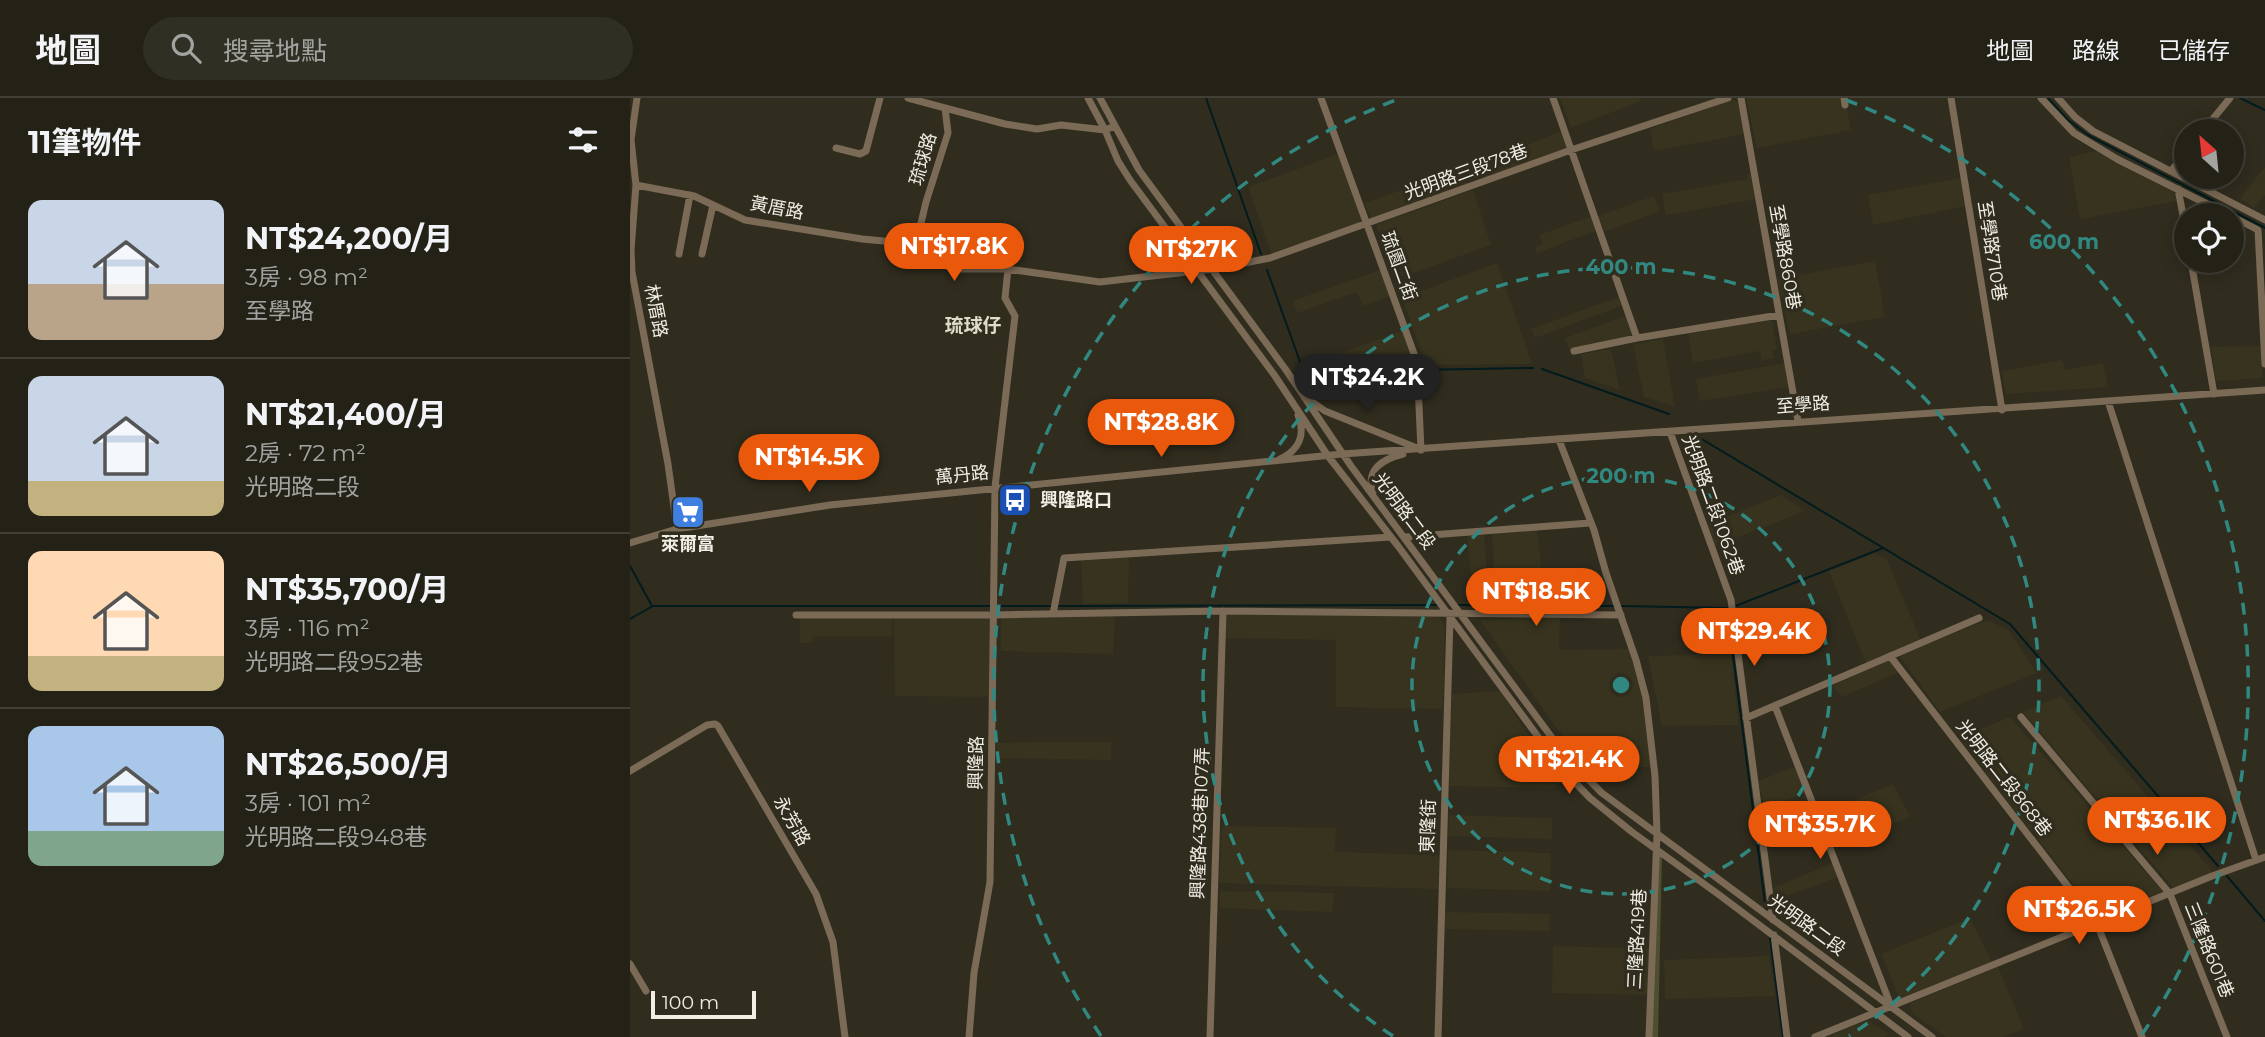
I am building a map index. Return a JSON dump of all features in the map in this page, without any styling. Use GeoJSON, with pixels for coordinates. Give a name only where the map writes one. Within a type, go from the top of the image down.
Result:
{"type":"FeatureCollection","features":[{"type":"Feature","properties":{"kind":"street","name":"林厝路"},"geometry":{"type":"LineString","coordinates":[[637,98],[631,140],[636,185],[632,272],[668,464],[677,529]]}},
{"type":"Feature","properties":{"kind":"street"},"geometry":{"type":"LineString","coordinates":[[836,148],[860,154],[866,151],[880,98]]}},
{"type":"Feature","properties":{"kind":"street"},"geometry":{"type":"LineString","coordinates":[[908,98],[1006,124],[1037,129],[1061,125],[1105,130],[1115,126]]}},
{"type":"Feature","properties":{"kind":"street","name":"光明路二段"},"geometry":{"type":"LineString","coordinates":[[1088,98],[1118,161],[1328,456],[1567,758],[1657,842],[1908,1037]]}},
{"type":"Feature","properties":{"kind":"street","name":"光明路二段"},"geometry":{"type":"LineString","coordinates":[[1100,98],[1139,170],[1342,454],[1405,537],[1453,614],[1561,768],[1590,798],[1773,920],[1932,1037]]}},
{"type":"Feature","properties":{"kind":"street","name":"琉園二街"},"geometry":{"type":"LineString","coordinates":[[1321,98],[1417,362],[1421,450]]}},
{"type":"Feature","properties":{"kind":"street"},"geometry":{"type":"LineString","coordinates":[[1553,98],[1637,338]]}},
{"type":"Feature","properties":{"kind":"street","name":"光明路三段78巷"},"geometry":{"type":"LineString","coordinates":[[1213,270],[1270,258],[1572,150],[1728,98]]}},
{"type":"Feature","properties":{"kind":"street","name":"至學路860巷"},"geometry":{"type":"LineString","coordinates":[[1741,98],[1798,421]]}},
{"type":"Feature","properties":{"kind":"street","name":"至學路710巷"},"geometry":{"type":"LineString","coordinates":[[1951,98],[2002,410]]}},
{"type":"Feature","properties":{"kind":"street"},"geometry":{"type":"LineString","coordinates":[[2041,98],[2074,133],[2117,159],[2174,187]]}},
{"type":"Feature","properties":{"kind":"street"},"geometry":{"type":"LineString","coordinates":[[2058,98],[2075,117],[2093,131],[2265,220]]}},
{"type":"Feature","properties":{"kind":"street"},"geometry":{"type":"LineString","coordinates":[[2213,119],[2230,98]]}},
{"type":"Feature","properties":{"kind":"street","name":"琉球路"},"geometry":{"type":"LineString","coordinates":[[916,244],[926,202],[948,134],[945,108]]}},
{"type":"Feature","properties":{"kind":"street"},"geometry":{"type":"LineString","coordinates":[[2171,171],[2174,167]]}},
{"type":"Feature","properties":{"kind":"street","name":"黃厝路"},"geometry":{"type":"LineString","coordinates":[[636,185],[690,195],[745,220],[862,239],[916,244]]}},
{"type":"Feature","properties":{"kind":"street"},"geometry":{"type":"LineString","coordinates":[[2178,189],[2205,203]]}},
{"type":"Feature","properties":{"kind":"street"},"geometry":{"type":"LineString","coordinates":[[2178,189],[2181,203]]}},
{"type":"Feature","properties":{"kind":"street"},"geometry":{"type":"LineString","coordinates":[[679,254],[690,195]]}},
{"type":"Feature","properties":{"kind":"street"},"geometry":{"type":"LineString","coordinates":[[702,254],[713,205]]}},
{"type":"Feature","properties":{"kind":"street"},"geometry":{"type":"LineString","coordinates":[[2244,223],[2258,230],[2265,364]]}},
{"type":"Feature","properties":{"kind":"street"},"geometry":{"type":"LineString","coordinates":[[916,244],[946,266],[956,269],[1008,269],[1100,282],[1213,270]]}},
{"type":"Feature","properties":{"kind":"street"},"geometry":{"type":"LineString","coordinates":[[995,487],[1015,316],[1005,298],[1008,269]]}},
{"type":"Feature","properties":{"kind":"street"},"geometry":{"type":"LineString","coordinates":[[2193,273],[2214,394]]}},
{"type":"Feature","properties":{"kind":"street"},"geometry":{"type":"LineString","coordinates":[[1574,351],[1779,314]]}},
{"type":"Feature","properties":{"kind":"street","name":"至學路"},"geometry":{"type":"LineString","coordinates":[[1342,454],[2265,390]]}},
{"type":"Feature","properties":{"kind":"street"},"geometry":{"type":"LineString","coordinates":[[1303,396],[1325,411],[1421,450]]}},
{"type":"Feature","properties":{"kind":"street"},"geometry":{"type":"LineString","coordinates":[[2108,401],[2256,860]]}},
{"type":"Feature","properties":{"kind":"street"},"geometry":{"type":"LineString","coordinates":[[1274,461],[1289,455],[1298,446],[1302,433],[1294,405]]}},
{"type":"Feature","properties":{"kind":"street","name":"光明路二段1062巷"},"geometry":{"type":"LineString","coordinates":[[1670,432],[1731,600],[1773,920]]}},
{"type":"Feature","properties":{"kind":"street","name":"三隆路419巷"},"geometry":{"type":"LineString","coordinates":[[1559,440],[1590,523],[1646,698],[1655,776],[1657,842],[1649,1037]]}},
{"type":"Feature","properties":{"kind":"street"},"geometry":{"type":"LineString","coordinates":[[1374,497],[1372,480],[1382,461],[1421,450]]}},
{"type":"Feature","properties":{"kind":"street","name":"萬丹路"},"geometry":{"type":"LineString","coordinates":[[630,542],[677,529],[830,505],[1342,454]]}},
{"type":"Feature","properties":{"kind":"street","name":"興隆路"},"geometry":{"type":"LineString","coordinates":[[969,1037],[974,973],[990,882],[995,487]]}},
{"type":"Feature","properties":{"kind":"street"},"geometry":{"type":"LineString","coordinates":[[1405,537],[1590,523]]}},
{"type":"Feature","properties":{"kind":"street"},"geometry":{"type":"LineString","coordinates":[[1054,609],[1064,558],[1391,537]]}},
{"type":"Feature","properties":{"kind":"street"},"geometry":{"type":"LineString","coordinates":[[796,615],[994,609],[1621,615]]}},
{"type":"Feature","properties":{"kind":"street","name":"興隆路438巷107弄"},"geometry":{"type":"LineString","coordinates":[[1210,1037],[1223,611]]}},
{"type":"Feature","properties":{"kind":"street","name":"東隆街"},"geometry":{"type":"LineString","coordinates":[[1438,1037],[1453,614]]}},
{"type":"Feature","properties":{"kind":"street"},"geometry":{"type":"LineString","coordinates":[[1746,718],[1979,618]]}},
{"type":"Feature","properties":{"kind":"street","name":"光明路二段868巷"},"geometry":{"type":"LineString","coordinates":[[1890,656],[2097,924],[2142,1037]]}},
{"type":"Feature","properties":{"kind":"street"},"geometry":{"type":"LineString","coordinates":[[1775,706],[1888,1007]]}},
{"type":"Feature","properties":{"kind":"street","name":"三隆路601巷"},"geometry":{"type":"LineString","coordinates":[[2021,717],[2170,894],[2227,1037]]}},
{"type":"Feature","properties":{"kind":"street","name":"永芳路"},"geometry":{"type":"LineString","coordinates":[[630,771],[708,725],[718,726],[816,894],[833,942],[845,1037]]}},
{"type":"Feature","properties":{"kind":"street"},"geometry":{"type":"LineString","coordinates":[[1815,1037],[2265,857]]}},
{"type":"Feature","properties":{"kind":"street"},"geometry":{"type":"LineString","coordinates":[[1774,935],[1787,1037]]}},
{"type":"Feature","properties":{"kind":"street"},"geometry":{"type":"LineString","coordinates":[[630,964],[646,992]]}},
{"type":"Feature","properties":{"kind":"shaded area"},"geometry":{"type":"Polygon","coordinates":[[[1560,98],[1640,98],[1641,101],[1571,128],[1560,98]]]}},
{"type":"Feature","properties":{"kind":"shaded area"},"geometry":{"type":"Polygon","coordinates":[[[1746,98],[1845,98],[1851,130],[1757,148],[1746,98]]]}},
{"type":"Feature","properties":{"kind":"shaded area"},"geometry":{"type":"Polygon","coordinates":[[[1732,100],[1740,103],[1745,134],[1654,151],[1650,129],[1732,100]]]}},
{"type":"Feature","properties":{"kind":"shaded area"},"geometry":{"type":"Polygon","coordinates":[[[1563,130],[1568,150],[1484,178],[1482,164],[1563,130]]]}},
{"type":"Feature","properties":{"kind":"shaded area"},"geometry":{"type":"Polygon","coordinates":[[[2096,151],[2173,188],[2177,201],[2080,219],[2069,157],[2096,151]]]}},
{"type":"Feature","properties":{"kind":"shaded area"},"geometry":{"type":"Polygon","coordinates":[[[1341,153],[1365,221],[1272,255],[1248,187],[1341,153]]]}},
{"type":"Feature","properties":{"kind":"shaded area"},"geometry":{"type":"Polygon","coordinates":[[[2265,167],[2265,195],[2254,208],[2240,198],[2265,167]]]}},
{"type":"Feature","properties":{"kind":"shaded area"},"geometry":{"type":"Polygon","coordinates":[[[1463,168],[1469,185],[1372,221],[1365,203],[1463,168]]]}},
{"type":"Feature","properties":{"kind":"shaded area"},"geometry":{"type":"Polygon","coordinates":[[[1752,173],[1757,199],[1666,215],[1662,194],[1748,179],[1747,174],[1752,173]]]}},
{"type":"Feature","properties":{"kind":"shaded area"},"geometry":{"type":"Polygon","coordinates":[[[1961,178],[1966,206],[1873,225],[1868,195],[1961,178]]]}},
{"type":"Feature","properties":{"kind":"shaded area"},"geometry":{"type":"Polygon","coordinates":[[[1473,190],[1491,245],[1396,279],[1376,225],[1473,190]]]}},
{"type":"Feature","properties":{"kind":"shaded area"},"geometry":{"type":"Polygon","coordinates":[[[1654,196],[1660,211],[1604,232],[1598,216],[1654,196]]]}},
{"type":"Feature","properties":{"kind":"shaded area"},"geometry":{"type":"Polygon","coordinates":[[[1593,216],[1598,230],[1537,253],[1535,247],[1543,244],[1539,235],[1593,216]]]}},
{"type":"Feature","properties":{"kind":"shaded area"},"geometry":{"type":"Polygon","coordinates":[[[1875,261],[1885,317],[1790,334],[1777,279],[1875,261]]]}},
{"type":"Feature","properties":{"kind":"shaded area"},"geometry":{"type":"Polygon","coordinates":[[[1497,263],[1532,364],[1426,365],[1402,298],[1497,263]]]}},
{"type":"Feature","properties":{"kind":"shaded area"},"geometry":{"type":"Polygon","coordinates":[[[1380,270],[1390,296],[1363,306],[1357,292],[1297,313],[1293,301],[1380,270]]]}},
{"type":"Feature","properties":{"kind":"shaded area"},"geometry":{"type":"Polygon","coordinates":[[[1621,296],[1624,305],[1535,338],[1531,329],[1621,296]]]}},
{"type":"Feature","properties":{"kind":"shaded area"},"geometry":{"type":"Polygon","coordinates":[[[1625,316],[1634,338],[1570,350],[1565,338],[1625,316]]]}},
{"type":"Feature","properties":{"kind":"shaded area"},"geometry":{"type":"Polygon","coordinates":[[[1772,319],[1777,349],[1772,350],[1774,358],[1762,361],[1760,351],[1693,363],[1688,334],[1772,319]]]}},
{"type":"Feature","properties":{"kind":"shaded area"},"geometry":{"type":"Polygon","coordinates":[[[1404,330],[1415,361],[1314,363],[1404,330]]]}},
{"type":"Feature","properties":{"kind":"shaded area"},"geometry":{"type":"Polygon","coordinates":[[[1663,339],[1675,407],[1644,397],[1633,345],[1663,339]]]}},
{"type":"Feature","properties":{"kind":"shaded area"},"geometry":{"type":"Polygon","coordinates":[[[2260,346],[2263,378],[2216,381],[2211,347],[2260,346]]]}},
{"type":"Feature","properties":{"kind":"shaded area"},"geometry":{"type":"Polygon","coordinates":[[[1611,349],[1620,390],[1585,378],[1581,354],[1611,349]]]}},
{"type":"Feature","properties":{"kind":"shaded area"},"geometry":{"type":"Polygon","coordinates":[[[2062,360],[2065,370],[2103,363],[2108,387],[2006,394],[2002,371],[2062,360]]]}},
{"type":"Feature","properties":{"kind":"shaded area"},"geometry":{"type":"Polygon","coordinates":[[[1786,363],[1790,387],[1700,401],[1696,379],[1786,363]]]}},
{"type":"Feature","properties":{"kind":"shaded area"},"geometry":{"type":"Polygon","coordinates":[[[1781,495],[1805,511],[1715,546],[1707,525],[1781,495]]]}},
{"type":"Feature","properties":{"kind":"shaded area"},"geometry":{"type":"Polygon","coordinates":[[[1537,529],[1545,603],[1504,606],[1495,592],[1492,531],[1537,529]]]}},
{"type":"Feature","properties":{"kind":"shaded area"},"geometry":{"type":"Polygon","coordinates":[[[1484,532],[1489,602],[1473,600],[1467,533],[1484,532]]]}},
{"type":"Feature","properties":{"kind":"shaded area"},"geometry":{"type":"Polygon","coordinates":[[[1874,553],[1886,558],[1921,641],[1866,663],[1829,571],[1874,553]]]}},
{"type":"Feature","properties":{"kind":"shaded area"},"geometry":{"type":"Polygon","coordinates":[[[1129,556],[1128,603],[1083,604],[1081,557],[1129,556]]]}},
{"type":"Feature","properties":{"kind":"shaded area"},"geometry":{"type":"Polygon","coordinates":[[[800,614],[892,614],[892,636],[813,636],[812,643],[800,643],[800,614]]]}},
{"type":"Feature","properties":{"kind":"shaded area"},"geometry":{"type":"Polygon","coordinates":[[[1225,615],[1437,615],[1445,625],[1443,709],[1336,707],[1336,640],[1225,638],[1225,615]]]}},
{"type":"Feature","properties":{"kind":"shaded area"},"geometry":{"type":"Polygon","coordinates":[[[894,616],[990,617],[989,697],[895,696],[894,616]]]}},
{"type":"Feature","properties":{"kind":"shaded area"},"geometry":{"type":"Polygon","coordinates":[[[1115,616],[1113,654],[1001,651],[1001,617],[1115,616]]]}},
{"type":"Feature","properties":{"kind":"shaded area"},"geometry":{"type":"Polygon","coordinates":[[[1560,617],[1559,650],[1631,649],[1643,698],[1652,767],[1589,767],[1571,748],[1480,620],[1560,617]]]}},
{"type":"Feature","properties":{"kind":"shaded area"},"geometry":{"type":"Polygon","coordinates":[[[1988,620],[2008,630],[2037,673],[1940,712],[1899,655],[1988,620]]]}},
{"type":"Feature","properties":{"kind":"shaded area"},"geometry":{"type":"Polygon","coordinates":[[[1731,654],[1739,725],[1662,726],[1648,656],[1731,654]]]}},
{"type":"Feature","properties":{"kind":"shaded area"},"geometry":{"type":"Polygon","coordinates":[[[1890,659],[1899,672],[1842,697],[1832,686],[1890,659]]]}},
{"type":"Feature","properties":{"kind":"shaded area"},"geometry":{"type":"Polygon","coordinates":[[[1500,691],[1524,729],[1564,778],[1555,788],[1448,786],[1452,694],[1500,691]]]}},
{"type":"Feature","properties":{"kind":"shaded area"},"geometry":{"type":"Polygon","coordinates":[[[2061,696],[2214,873],[2175,890],[2023,712],[2061,696]]]}},
{"type":"Feature","properties":{"kind":"shaded area"},"geometry":{"type":"Polygon","coordinates":[[[2010,717],[2164,893],[2102,921],[1959,738],[2010,717]]]}},
{"type":"Feature","properties":{"kind":"shaded area"},"geometry":{"type":"Polygon","coordinates":[[[1111,742],[1111,760],[997,758],[997,743],[1111,742]]]}},
{"type":"Feature","properties":{"kind":"shaded area"},"geometry":{"type":"Polygon","coordinates":[[[1797,766],[1805,793],[1786,801],[1764,805],[1758,781],[1797,766]]]}},
{"type":"Feature","properties":{"kind":"shaded area"},"geometry":{"type":"Polygon","coordinates":[[[1893,784],[1910,817],[1836,845],[1823,813],[1893,784]]]}},
{"type":"Feature","properties":{"kind":"shaded area"},"geometry":{"type":"Polygon","coordinates":[[[1449,815],[1552,818],[1552,839],[1448,836],[1449,815]]]}},
{"type":"Feature","properties":{"kind":"shaded area"},"geometry":{"type":"Polygon","coordinates":[[[1222,826],[1336,828],[1335,852],[1440,855],[1439,889],[1219,883],[1222,826]]]}},
{"type":"Feature","properties":{"kind":"shaded area"},"geometry":{"type":"Polygon","coordinates":[[[1448,850],[1551,853],[1550,891],[1447,888],[1448,850]]]}},
{"type":"Feature","properties":{"kind":"shaded area"},"geometry":{"type":"Polygon","coordinates":[[[1832,863],[1841,876],[1774,901],[1773,888],[1832,863]]]}},
{"type":"Feature","properties":{"kind":"shaded area"},"geometry":{"type":"Polygon","coordinates":[[[1220,891],[1335,893],[1332,912],[1220,908],[1220,891]]]}},
{"type":"Feature","properties":{"kind":"shaded area"},"geometry":{"type":"Polygon","coordinates":[[[1444,912],[1550,914],[1549,931],[1443,929],[1444,912]]]}},
{"type":"Feature","properties":{"kind":"shaded area"},"geometry":{"type":"Polygon","coordinates":[[[1970,918],[1992,962],[1900,999],[1881,954],[1970,918]]]}},
{"type":"Feature","properties":{"kind":"shaded area"},"geometry":{"type":"Polygon","coordinates":[[[1553,946],[1650,949],[1650,995],[1552,993],[1553,946]]]}},
{"type":"Feature","properties":{"kind":"shaded area"},"geometry":{"type":"Polygon","coordinates":[[[1769,956],[1775,996],[1665,999],[1664,960],[1769,956]]]}},
{"type":"Feature","properties":{"kind":"shaded area"},"geometry":{"type":"Polygon","coordinates":[[[1998,967],[2024,1029],[2002,1037],[1946,1037],[1913,1014],[1909,1004],[1998,967]]]}},
{"type":"Feature","properties":{"kind":"shaded area"},"geometry":{"type":"Polygon","coordinates":[[[1868,1020],[1890,1035],[1827,1037],[1868,1020]]]}},
{"type":"Feature","properties":{"kind":"green space"},"geometry":{"type":"Polygon","coordinates":[[[1656,850],[1662,854],[1658,1037],[1649,1037],[1656,850]]]}},
{"type":"Feature","properties":{"kind":"waterway"},"geometry":{"type":"LineString","coordinates":[[1206,98],[1261,254]]}},
{"type":"Feature","properties":{"kind":"waterway"},"geometry":{"type":"LineString","coordinates":[[2048,98],[2068,120],[2088,135],[2265,228]]}},
{"type":"Feature","properties":{"kind":"waterway"},"geometry":{"type":"LineString","coordinates":[[2240,98],[2265,110]]}},
{"type":"Feature","properties":{"kind":"waterway"},"geometry":{"type":"LineString","coordinates":[[1267,270],[1303,370],[1413,370]]}},
{"type":"Feature","properties":{"kind":"waterway"},"geometry":{"type":"LineString","coordinates":[[1418,370],[1533,368]]}},
{"type":"Feature","properties":{"kind":"waterway"},"geometry":{"type":"LineString","coordinates":[[1542,369],[1669,414]]}},
{"type":"Feature","properties":{"kind":"waterway"},"geometry":{"type":"LineString","coordinates":[[1700,438],[2010,624],[2218,866]]}},
{"type":"Feature","properties":{"kind":"waterway"},"geometry":{"type":"LineString","coordinates":[[1733,607],[1883,548]]}},
{"type":"Feature","properties":{"kind":"waterway"},"geometry":{"type":"LineString","coordinates":[[630,566],[652,606]]}},
{"type":"Feature","properties":{"kind":"waterway"},"geometry":{"type":"LineString","coordinates":[[1058,606],[1438,605]]}},
{"type":"Feature","properties":{"kind":"waterway"},"geometry":{"type":"LineString","coordinates":[[1457,605],[1616,606]]}},
{"type":"Feature","properties":{"kind":"waterway"},"geometry":{"type":"LineString","coordinates":[[630,619],[653,606],[990,606]]}},
{"type":"Feature","properties":{"kind":"waterway"},"geometry":{"type":"LineString","coordinates":[[995,606],[1053,606]]}},
{"type":"Feature","properties":{"kind":"waterway"},"geometry":{"type":"LineString","coordinates":[[1622,606],[1728,608]]}},
{"type":"Feature","properties":{"kind":"waterway"},"geometry":{"type":"LineString","coordinates":[[1727,608],[1766,911]]}},
{"type":"Feature","properties":{"kind":"waterway"},"geometry":{"type":"LineString","coordinates":[[2227,876],[2265,921]]}},
{"type":"Feature","properties":{"kind":"waterway"},"geometry":{"type":"LineString","coordinates":[[1770,937],[1783,1037]]}},
{"type":"Feature","properties":{"kind":"place","name":"興隆路口"},"geometry":{"type":"Point","coordinates":[1015,500]}},
{"type":"Feature","properties":{"kind":"place","name":"萊爾富"},"geometry":{"type":"Point","coordinates":[688,512]}},
{"type":"Feature","properties":{"kind":"district","name":"琉球仔"},"geometry":{"type":"Point","coordinates":[973,325]}}]}
